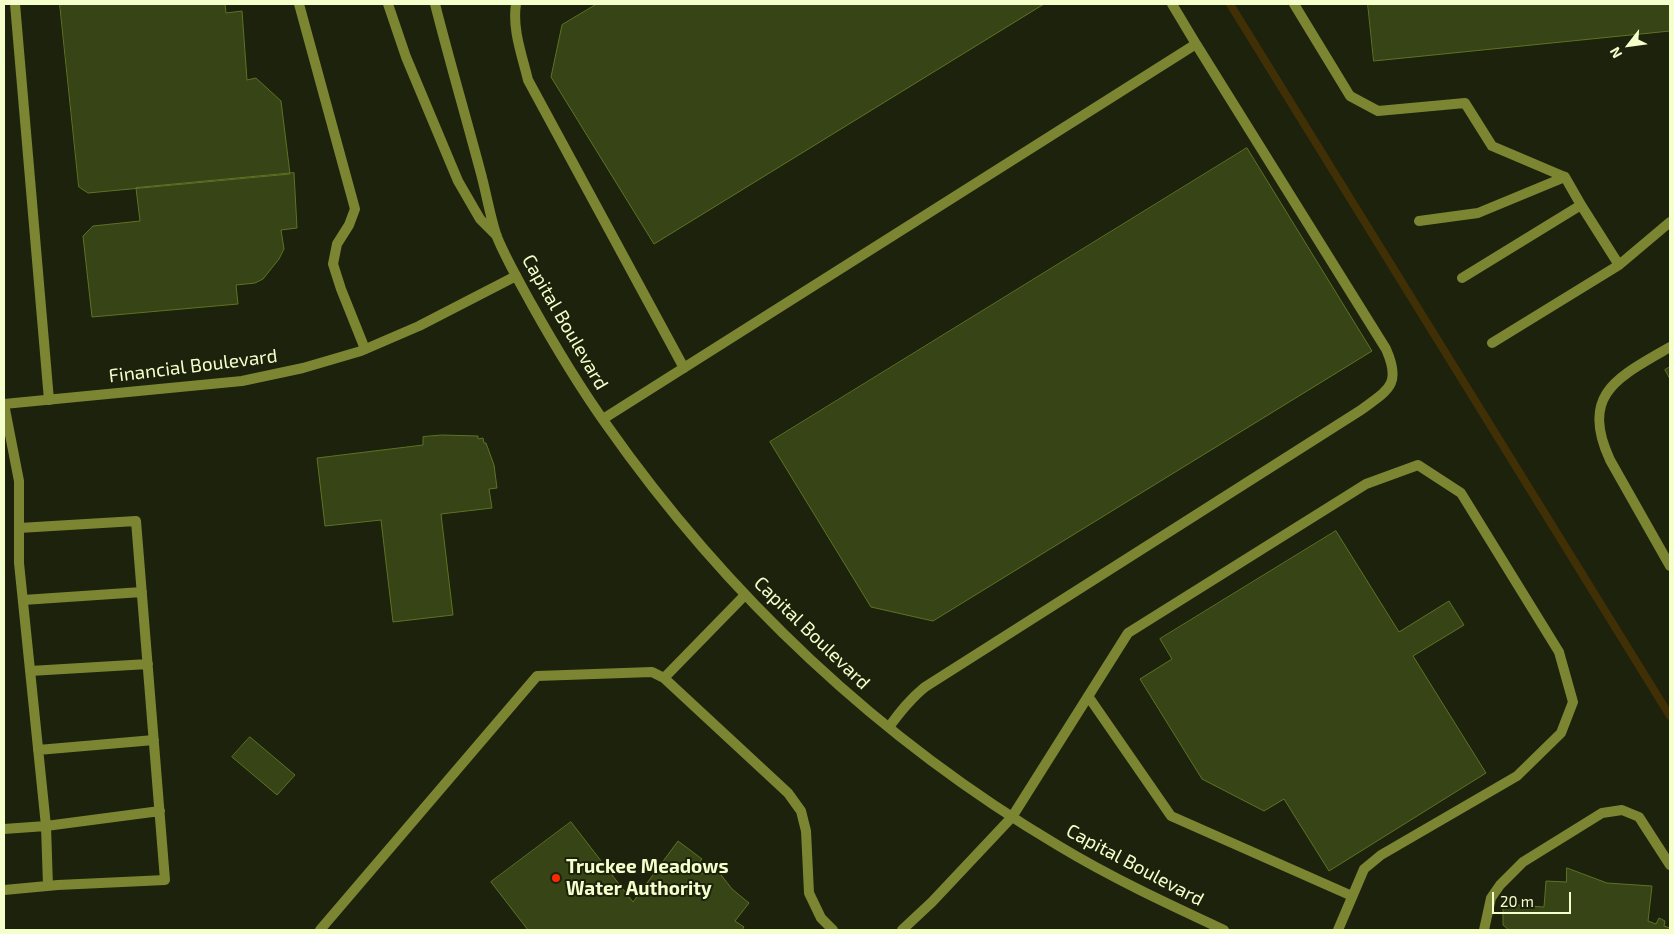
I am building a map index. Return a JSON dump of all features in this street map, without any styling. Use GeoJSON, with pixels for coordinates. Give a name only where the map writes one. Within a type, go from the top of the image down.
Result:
{"type":"FeatureCollection","features":[{"type":"Feature","properties":{"kind":"street"},"geometry":{"type":"LineString","coordinates":[[15,4],[49,400]]}},
{"type":"Feature","properties":{"kind":"street"},"geometry":{"type":"LineString","coordinates":[[299,4],[355,209],[349,225],[337,244],[333,264],[365,349]]}},
{"type":"Feature","properties":{"kind":"street","name":"Capital Boulevard"},"geometry":{"type":"LineString","coordinates":[[388,4],[406,57],[458,181],[480,219],[497,236]]}},
{"type":"Feature","properties":{"kind":"street","name":"Capital Boulevard"},"geometry":{"type":"LineString","coordinates":[[434,4],[497,236],[516,276],[582,389],[654,489],[716,564],[790,640],[852,697],[926,758],[1061,848],[1144,893],[1224,930]]}},
{"type":"Feature","properties":{"kind":"street"},"geometry":{"type":"LineString","coordinates":[[511,4],[528,80],[684,368]]}},
{"type":"Feature","properties":{"kind":"street"},"geometry":{"type":"LineString","coordinates":[[514,15],[516,4]]}},
{"type":"Feature","properties":{"kind":"street"},"geometry":{"type":"LineString","coordinates":[[889,727],[914,696],[926,687],[1361,410],[1386,392],[1393,380],[1393,364],[1386,350],[1172,4]]}},
{"type":"Feature","properties":{"kind":"street"},"geometry":{"type":"LineString","coordinates":[[1294,4],[1350,96],[1378,111],[1465,103],[1492,146],[1565,177],[1619,265]]}},
{"type":"Feature","properties":{"kind":"street"},"geometry":{"type":"LineString","coordinates":[[603,419],[1196,44]]}},
{"type":"Feature","properties":{"kind":"street"},"geometry":{"type":"LineString","coordinates":[[1419,221],[1478,213],[1565,177]]}},
{"type":"Feature","properties":{"kind":"street"},"geometry":{"type":"LineString","coordinates":[[1462,278],[1581,205]]}},
{"type":"Feature","properties":{"kind":"street"},"geometry":{"type":"LineString","coordinates":[[1492,343],[1619,265],[1670,222]]}},
{"type":"Feature","properties":{"kind":"street","name":"Financial Boulevard"},"geometry":{"type":"LineString","coordinates":[[4,404],[242,381],[303,368],[365,349],[419,326],[516,276]]}},
{"type":"Feature","properties":{"kind":"street"},"geometry":{"type":"LineString","coordinates":[[1670,347],[1617,381],[1602,400],[1599,412],[1602,442],[1610,460],[1670,566]]}},
{"type":"Feature","properties":{"kind":"street"},"geometry":{"type":"LineString","coordinates":[[4,404],[19,481],[19,563],[46,826],[48,886]]}},
{"type":"Feature","properties":{"kind":"street"},"geometry":{"type":"LineString","coordinates":[[902,930],[932,902],[1012,817],[1128,633],[1366,484],[1418,465],[1461,493],[1559,652],[1573,702],[1561,733],[1517,776],[1381,855],[1364,869],[1338,930]]}},
{"type":"Feature","properties":{"kind":"street"},"geometry":{"type":"LineString","coordinates":[[4,890],[166,880],[136,521],[19,528]]}},
{"type":"Feature","properties":{"kind":"street"},"geometry":{"type":"LineString","coordinates":[[23,600],[142,592]]}},
{"type":"Feature","properties":{"kind":"street"},"geometry":{"type":"LineString","coordinates":[[664,678],[745,595]]}},
{"type":"Feature","properties":{"kind":"street"},"geometry":{"type":"LineString","coordinates":[[30,671],[148,664]]}},
{"type":"Feature","properties":{"kind":"street"},"geometry":{"type":"LineString","coordinates":[[320,930],[538,676],[652,672],[664,678],[788,793],[801,811],[806,831],[809,893],[821,918],[833,930]]}},
{"type":"Feature","properties":{"kind":"street"},"geometry":{"type":"LineString","coordinates":[[1088,696],[1171,816],[1352,896]]}},
{"type":"Feature","properties":{"kind":"street"},"geometry":{"type":"LineString","coordinates":[[38,750],[154,740]]}},
{"type":"Feature","properties":{"kind":"street"},"geometry":{"type":"LineString","coordinates":[[1484,930],[1491,898],[1500,885],[1523,862],[1602,813],[1622,810],[1638,817],[1670,865]]}},
{"type":"Feature","properties":{"kind":"street"},"geometry":{"type":"LineString","coordinates":[[4,829],[46,826],[160,811]]}},
{"type":"Feature","properties":{"kind":"building"},"geometry":{"type":"Polygon","coordinates":[[[60,4],[225,4],[226,13],[242,11],[247,80],[256,78],[281,101],[290,174],[88,193],[79,187],[60,4]]]}},
{"type":"Feature","properties":{"kind":"building"},"geometry":{"type":"Polygon","coordinates":[[[597,4],[1044,4],[654,244],[551,77],[562,25],[597,4]]]}},
{"type":"Feature","properties":{"kind":"building"},"geometry":{"type":"Polygon","coordinates":[[[1368,4],[1670,4],[1670,31],[1374,61],[1368,4]]]}},
{"type":"Feature","properties":{"kind":"building"},"geometry":{"type":"Polygon","coordinates":[[[1247,148],[1372,351],[933,621],[871,607],[770,442],[1247,148]]]}},
{"type":"Feature","properties":{"kind":"building"},"geometry":{"type":"Polygon","coordinates":[[[294,173],[297,228],[281,230],[284,249],[279,259],[263,279],[255,283],[236,285],[238,304],[92,317],[83,236],[93,226],[140,221],[136,188],[294,173]]]}},
{"type":"Feature","properties":{"kind":"building"},"geometry":{"type":"Polygon","coordinates":[[[1670,367],[1670,379],[1665,370],[1670,367]]]}},
{"type":"Feature","properties":{"kind":"building"},"geometry":{"type":"Polygon","coordinates":[[[442,435],[478,436],[478,439],[483,438],[494,465],[497,488],[489,489],[492,508],[441,514],[453,615],[393,622],[381,520],[325,526],[317,458],[423,445],[423,437],[442,435]]]}},
{"type":"Feature","properties":{"kind":"building"},"geometry":{"type":"Polygon","coordinates":[[[1336,531],[1399,632],[1449,601],[1464,625],[1413,656],[1486,773],[1329,871],[1284,799],[1264,811],[1202,779],[1140,679],[1172,659],[1160,639],[1336,531]]]}},
{"type":"Feature","properties":{"kind":"building"},"geometry":{"type":"Polygon","coordinates":[[[250,737],[295,775],[277,795],[232,757],[250,737]]]}},
{"type":"Feature","properties":{"kind":"building","name":"Truckee Meadows Water Authority"},"geometry":{"type":"Polygon","coordinates":[[[571,822],[633,902],[678,841],[702,859],[695,868],[702,874],[711,862],[732,889],[749,903],[735,921],[744,927],[742,930],[528,930],[491,882],[571,822]]]}},
{"type":"Feature","properties":{"kind":"building"},"geometry":{"type":"Polygon","coordinates":[[[1567,868],[1607,883],[1652,886],[1648,921],[1656,924],[1659,918],[1665,921],[1664,926],[1670,928],[1670,930],[1509,930],[1503,925],[1503,904],[1544,907],[1546,881],[1566,882],[1567,868]]]}},
{"type":"Feature","properties":{"kind":"waterway"},"geometry":{"type":"LineString","coordinates":[[1230,4],[1670,716]]}},
{"type":"Feature","properties":{"kind":"place","name":"Truckee Meadows Water Authority"},"geometry":{"type":"Point","coordinates":[556,878]}}]}
